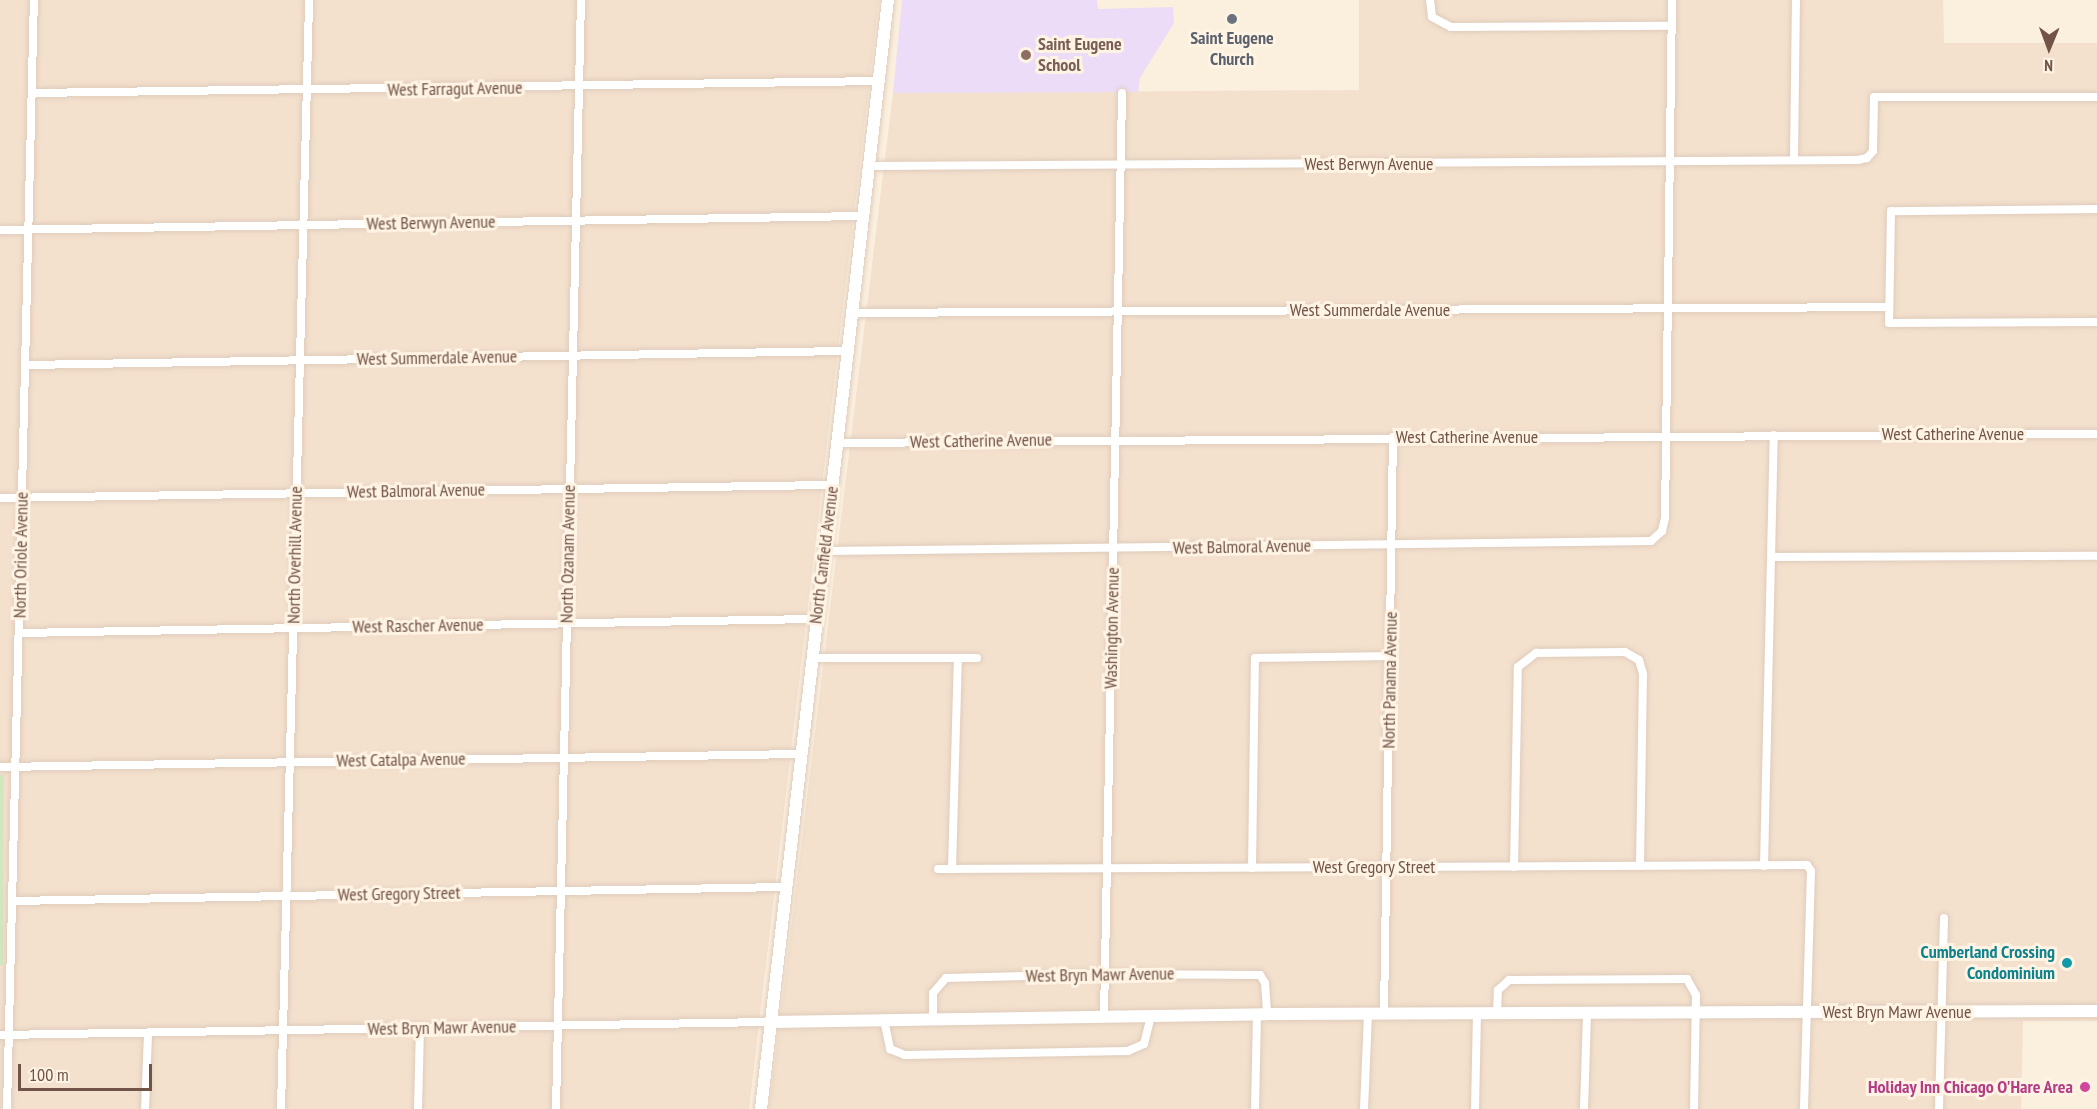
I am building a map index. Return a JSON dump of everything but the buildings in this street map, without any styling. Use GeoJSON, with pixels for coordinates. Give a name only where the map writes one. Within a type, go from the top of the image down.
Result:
{"type":"FeatureCollection","features":[{"type":"Feature","properties":{"kind":"street","name":"North Oriole Avenue"},"geometry":{"type":"LineString","coordinates":[[8,1109],[5,1035],[13,901],[34,0]]}},
{"type":"Feature","properties":{"kind":"street","name":"North Overhill Avenue"},"geometry":{"type":"LineString","coordinates":[[281,1109],[309,0]]}},
{"type":"Feature","properties":{"kind":"street","name":"North Ozanam Avenue"},"geometry":{"type":"LineString","coordinates":[[556,1109],[581,0]]}},
{"type":"Feature","properties":{"kind":"street","name":"North Canfield Avenue"},"geometry":{"type":"LineString","coordinates":[[761,1109],[888,0]]}},
{"type":"Feature","properties":{"kind":"street"},"geometry":{"type":"LineString","coordinates":[[1430,0],[1432,17],[1451,27],[1671,26]]}},
{"type":"Feature","properties":{"kind":"street"},"geometry":{"type":"LineString","coordinates":[[1665,435],[1672,0]]}},
{"type":"Feature","properties":{"kind":"street"},"geometry":{"type":"LineString","coordinates":[[1794,160],[1796,0]]}},
{"type":"Feature","properties":{"kind":"street","name":"West Farragut Avenue"},"geometry":{"type":"LineString","coordinates":[[32,93],[307,91],[879,81]]}},
{"type":"Feature","properties":{"kind":"street","name":"Washington Avenue"},"geometry":{"type":"LineString","coordinates":[[1104,1016],[1122,93]]}},
{"type":"Feature","properties":{"kind":"street","name":"West Berwyn Avenue"},"geometry":{"type":"LineString","coordinates":[[869,166],[1669,162],[1869,156],[1874,147],[1874,97],[2097,97]]}},
{"type":"Feature","properties":{"kind":"street"},"geometry":{"type":"LineString","coordinates":[[2097,209],[1891,211],[1889,323],[2097,322]]}},
{"type":"Feature","properties":{"kind":"street","name":"West Berwyn Avenue"},"geometry":{"type":"LineString","coordinates":[[0,230],[863,216]]}},
{"type":"Feature","properties":{"kind":"street","name":"West Summerdale Avenue"},"geometry":{"type":"LineString","coordinates":[[852,313],[1889,307]]}},
{"type":"Feature","properties":{"kind":"street","name":"West Summerdale Avenue"},"geometry":{"type":"LineString","coordinates":[[26,365],[848,351]]}},
{"type":"Feature","properties":{"kind":"street","name":"West Catherine Avenue"},"geometry":{"type":"LineString","coordinates":[[837,443],[1665,435],[2097,434]]}},
{"type":"Feature","properties":{"kind":"street","name":"West Balmoral Avenue"},"geometry":{"type":"LineString","coordinates":[[825,551],[1644,543],[1657,536],[1665,518],[1665,435]]}},
{"type":"Feature","properties":{"kind":"street"},"geometry":{"type":"LineString","coordinates":[[1764,866],[1774,435]]}},
{"type":"Feature","properties":{"kind":"street","name":"North Panama Avenue"},"geometry":{"type":"LineString","coordinates":[[1384,1014],[1393,437]]}},
{"type":"Feature","properties":{"kind":"street","name":"West Balmoral Avenue"},"geometry":{"type":"LineString","coordinates":[[0,498],[832,485]]}},
{"type":"Feature","properties":{"kind":"street"},"geometry":{"type":"LineString","coordinates":[[1771,556],[2097,556]]}},
{"type":"Feature","properties":{"kind":"street","name":"West Rascher Avenue"},"geometry":{"type":"LineString","coordinates":[[19,633],[817,619]]}},
{"type":"Feature","properties":{"kind":"street"},"geometry":{"type":"LineString","coordinates":[[1514,867],[1516,675],[1523,660],[1536,653],[1625,652],[1639,660],[1643,674],[1640,866]]}},
{"type":"Feature","properties":{"kind":"street"},"geometry":{"type":"LineString","coordinates":[[1252,868],[1255,658],[1391,656]]}},
{"type":"Feature","properties":{"kind":"street"},"geometry":{"type":"LineString","coordinates":[[812,658],[977,658]]}},
{"type":"Feature","properties":{"kind":"street"},"geometry":{"type":"LineString","coordinates":[[952,869],[958,658]]}},
{"type":"Feature","properties":{"kind":"street","name":"West Catalpa Avenue"},"geometry":{"type":"LineString","coordinates":[[0,768],[801,753]]}},
{"type":"Feature","properties":{"kind":"street","name":"West Gregory Street"},"geometry":{"type":"LineString","coordinates":[[938,869],[1810,867],[1807,1012]]}},
{"type":"Feature","properties":{"kind":"street","name":"West Gregory Street"},"geometry":{"type":"LineString","coordinates":[[13,901],[786,887]]}},
{"type":"Feature","properties":{"kind":"street"},"geometry":{"type":"LineString","coordinates":[[1939,1109],[1944,918]]}},
{"type":"Feature","properties":{"kind":"street","name":"West Bryn Mawr Avenue"},"geometry":{"type":"LineString","coordinates":[[933,1019],[933,993],[946,978],[1105,974],[1260,975],[1265,983],[1262,1014]]}},
{"type":"Feature","properties":{"kind":"street"},"geometry":{"type":"LineString","coordinates":[[1497,1014],[1498,990],[1509,980],[1680,978],[1695,988],[1697,1013],[1694,1109]]}},
{"type":"Feature","properties":{"kind":"street","name":"West Bryn Mawr Avenue"},"geometry":{"type":"LineString","coordinates":[[5,1035],[1151,1015],[2097,1011]]}},
{"type":"Feature","properties":{"kind":"street"},"geometry":{"type":"LineString","coordinates":[[1804,1109],[1807,1012]]}},
{"type":"Feature","properties":{"kind":"street"},"geometry":{"type":"LineString","coordinates":[[1255,1109],[1262,1014]]}},
{"type":"Feature","properties":{"kind":"street"},"geometry":{"type":"LineString","coordinates":[[1364,1109],[1368,1014]]}},
{"type":"Feature","properties":{"kind":"street"},"geometry":{"type":"LineString","coordinates":[[1475,1109],[1477,1014]]}},
{"type":"Feature","properties":{"kind":"street"},"geometry":{"type":"LineString","coordinates":[[1584,1109],[1587,1014]]}},
{"type":"Feature","properties":{"kind":"street"},"geometry":{"type":"LineString","coordinates":[[884,1020],[890,1049],[904,1055],[1117,1052],[1138,1050],[1144,1044],[1151,1015]]}},
{"type":"Feature","properties":{"kind":"street"},"geometry":{"type":"LineString","coordinates":[[418,1109],[420,1029]]}},
{"type":"Feature","properties":{"kind":"street"},"geometry":{"type":"LineString","coordinates":[[145,1109],[148,1033]]}},
{"type":"Feature","properties":{"kind":"shaded area"},"geometry":{"type":"Polygon","coordinates":[[[0,0],[879,0],[749,1109],[0,1109],[0,0]]]}},
{"type":"Feature","properties":{"kind":"shaded area","name":"Saint Eugene School"},"geometry":{"type":"Polygon","coordinates":[[[902,0],[1097,0],[1098,9],[1173,7],[1174,23],[1140,78],[1138,92],[893,93],[902,0]]]}},
{"type":"Feature","properties":{"kind":"shaded area"},"geometry":{"type":"Polygon","coordinates":[[[1359,0],[1943,0],[1944,43],[2097,43],[2097,1021],[2023,1021],[2021,1109],[769,1109],[893,93],[1359,90],[1359,0]]]}},
{"type":"Feature","properties":{"kind":"green space"},"geometry":{"type":"Polygon","coordinates":[[[0,775],[4,775],[3,965],[0,965],[0,775]]]}},
{"type":"Feature","properties":{"kind":"place","name":"Saint Eugene Church"},"geometry":{"type":"Point","coordinates":[1232,19]}},
{"type":"Feature","properties":{"kind":"place","name":"Saint Eugene School"},"geometry":{"type":"Point","coordinates":[1026,55]}},
{"type":"Feature","properties":{"kind":"place","name":"Cumberland Crossing Condominium"},"geometry":{"type":"Point","coordinates":[2067,963]}},
{"type":"Feature","properties":{"kind":"place","name":"Holiday Inn Chicago O'Hare Area"},"geometry":{"type":"Point","coordinates":[2085,1087]}}]}
